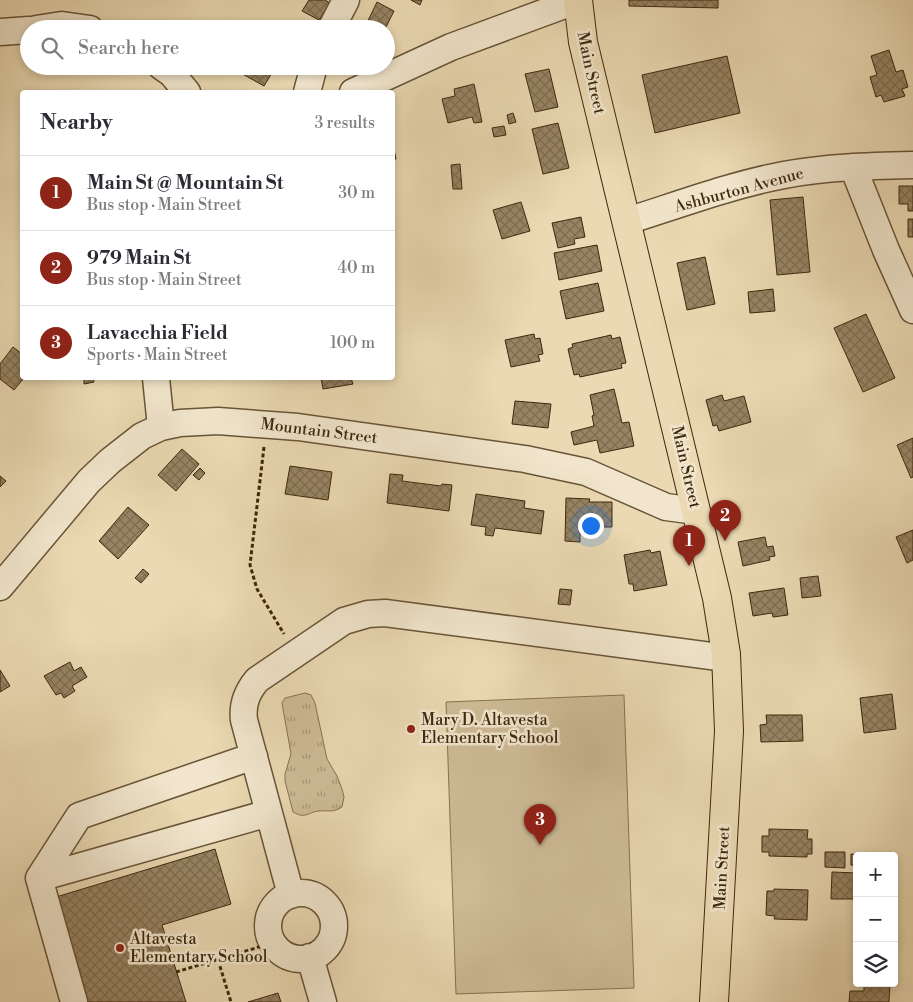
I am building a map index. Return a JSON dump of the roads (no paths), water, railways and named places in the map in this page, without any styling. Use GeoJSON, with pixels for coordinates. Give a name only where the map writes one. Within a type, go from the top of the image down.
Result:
{"type":"FeatureCollection","features":[{"type":"Feature","properties":{"kind":"main road","name":"Main Street"},"geometry":{"type":"LineString","coordinates":[[578,0],[583,42],[717,598],[726,658],[729,731],[714,1002]]}},
{"type":"Feature","properties":{"kind":"street"},"geometry":{"type":"LineString","coordinates":[[336,20],[346,0]]}},
{"type":"Feature","properties":{"kind":"street"},"geometry":{"type":"LineString","coordinates":[[395,73],[451,47],[578,0]]}},
{"type":"Feature","properties":{"kind":"street"},"geometry":{"type":"LineString","coordinates":[[0,32],[20,31]]}},
{"type":"Feature","properties":{"kind":"street"},"geometry":{"type":"LineString","coordinates":[[173,75],[185,90]]}},
{"type":"Feature","properties":{"kind":"street"},"geometry":{"type":"LineString","coordinates":[[308,90],[312,75]]}},
{"type":"Feature","properties":{"kind":"street"},"geometry":{"type":"LineString","coordinates":[[357,90],[390,75]]}},
{"type":"Feature","properties":{"kind":"street","name":"Ashburton Avenue"},"geometry":{"type":"LineString","coordinates":[[627,221],[767,179],[810,171],[913,165]]}},
{"type":"Feature","properties":{"kind":"street"},"geometry":{"type":"LineString","coordinates":[[853,167],[886,250],[913,310]]}},
{"type":"Feature","properties":{"kind":"street"},"geometry":{"type":"LineString","coordinates":[[156,380],[161,427]]}},
{"type":"Feature","properties":{"kind":"street","name":"Mountain Street"},"geometry":{"type":"LineString","coordinates":[[0,587],[77,495],[125,447],[161,427],[197,421],[266,424],[380,438],[555,464],[594,475],[666,507],[696,511]]}},
{"type":"Feature","properties":{"kind":"street"},"geometry":{"type":"LineString","coordinates":[[292,895],[254,756],[244,715],[244,703],[247,694],[261,677],[344,621],[368,614],[385,614],[726,658]]}},
{"type":"Feature","properties":{"kind":"street"},"geometry":{"type":"LineString","coordinates":[[74,1002],[39,878],[79,816],[254,756]]}},
{"type":"Feature","properties":{"kind":"street"},"geometry":{"type":"LineString","coordinates":[[39,878],[269,813]]}},
{"type":"Feature","properties":{"kind":"street"},"geometry":{"type":"LineString","coordinates":[[304,894],[316,897],[326,906],[332,917],[333,930],[329,942],[321,951],[310,957],[297,958],[285,954],[272,941],[268,929],[269,916],[272,910],[280,900],[292,895],[304,894]]}},
{"type":"Feature","properties":{"kind":"street"},"geometry":{"type":"LineString","coordinates":[[310,957],[323,1002]]}},
{"type":"Feature","properties":{"kind":"place","name":"979 Main St"},"geometry":{"type":"Point","coordinates":[725,541]}},
{"type":"Feature","properties":{"kind":"place","name":"Main St @ Mountain St"},"geometry":{"type":"Point","coordinates":[689,566]}},
{"type":"Feature","properties":{"kind":"place","name":"Mary D. Altavesta Elementary School"},"geometry":{"type":"Point","coordinates":[411,729]}},
{"type":"Feature","properties":{"kind":"place","name":"Lavacchia Field"},"geometry":{"type":"Point","coordinates":[540,845]}},
{"type":"Feature","properties":{"kind":"place","name":"Altavesta Elementary School"},"geometry":{"type":"Point","coordinates":[120,948]}}]}
